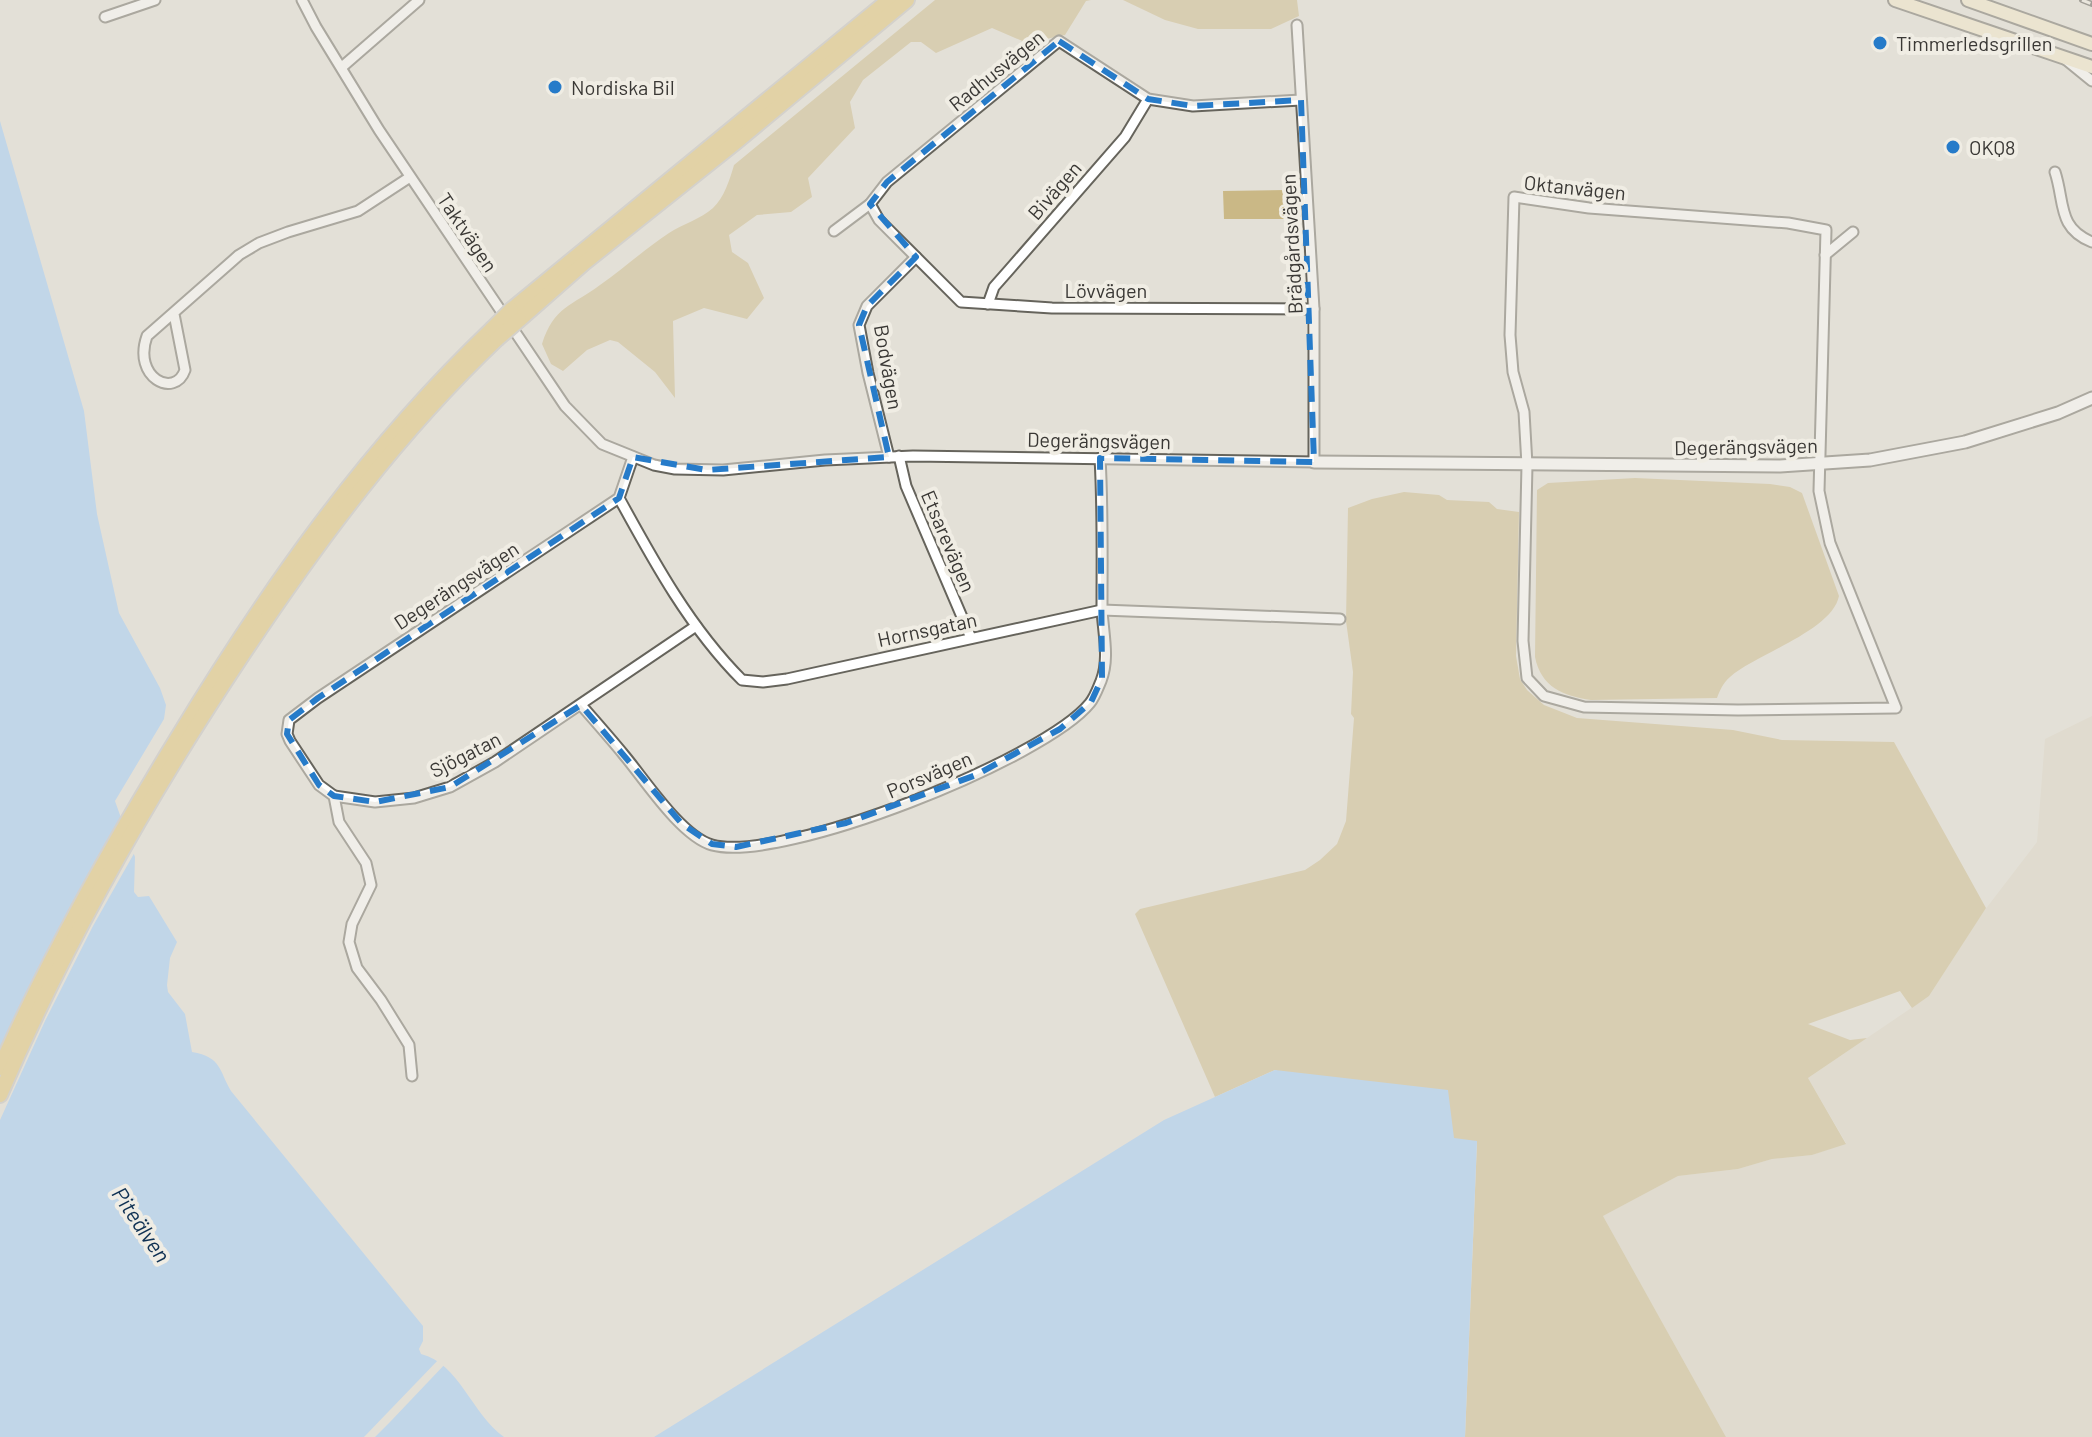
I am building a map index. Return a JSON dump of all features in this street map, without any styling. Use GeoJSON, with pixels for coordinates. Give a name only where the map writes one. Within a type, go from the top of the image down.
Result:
{"type":"FeatureCollection","features":[{"type":"Feature","properties":{"kind":"highway"},"geometry":{"type":"LineString","coordinates":[[819,57],[879,0]]}},
{"type":"Feature","properties":{"kind":"highway"},"geometry":{"type":"LineString","coordinates":[[0,1068],[65,932],[128,828],[323,536],[441,395],[515,315],[889,0]]}},
{"type":"Feature","properties":{"kind":"highway"},"geometry":{"type":"LineString","coordinates":[[515,315],[584,263],[907,0]]}},
{"type":"Feature","properties":{"kind":"highway"},"geometry":{"type":"LineString","coordinates":[[855,44],[915,0]]}},
{"type":"Feature","properties":{"kind":"highway"},"geometry":{"type":"LineString","coordinates":[[0,1095],[44,996],[128,828]]}},
{"type":"Feature","properties":{"kind":"main road"},"geometry":{"type":"LineString","coordinates":[[1895,0],[2092,67]]}},
{"type":"Feature","properties":{"kind":"main road"},"geometry":{"type":"LineString","coordinates":[[1968,0],[2092,44]]}},
{"type":"Feature","properties":{"kind":"street"},"geometry":{"type":"LineString","coordinates":[[105,17],[155,0]]}},
{"type":"Feature","properties":{"kind":"street","name":"Taktvägen"},"geometry":{"type":"LineString","coordinates":[[302,0],[410,177],[565,406],[602,444],[633,457]]}},
{"type":"Feature","properties":{"kind":"street"},"geometry":{"type":"LineString","coordinates":[[342,67],[419,0]]}},
{"type":"Feature","properties":{"kind":"street","name":"Brädgårdsvägen"},"geometry":{"type":"LineString","coordinates":[[1297,25],[1314,309],[1314,462]]}},
{"type":"Feature","properties":{"kind":"street","name":"Radhusvägen"},"geometry":{"type":"LineString","coordinates":[[834,231],[870,204],[887,182],[1059,41],[1148,99],[1193,106],[1301,100]]}},
{"type":"Feature","properties":{"kind":"street"},"geometry":{"type":"LineString","coordinates":[[2063,57],[2092,81]]}},
{"type":"Feature","properties":{"kind":"street","name":"Bivägen"},"geometry":{"type":"LineString","coordinates":[[988,304],[994,287],[1125,137],[1148,99]]}},
{"type":"Feature","properties":{"kind":"street"},"geometry":{"type":"LineString","coordinates":[[2055,172],[2062,210],[2069,225],[2080,237],[2092,242]]}},
{"type":"Feature","properties":{"kind":"street"},"geometry":{"type":"LineString","coordinates":[[174,314],[185,370],[177,381],[167,383],[151,377],[146,370],[147,336],[239,255],[259,243],[358,211],[410,177]]}},
{"type":"Feature","properties":{"kind":"street","name":"Oktanvägen"},"geometry":{"type":"LineString","coordinates":[[1514,197],[1589,208],[1788,223],[1826,230],[1818,463],[1819,491],[1830,543],[1896,708],[1738,710],[1584,707],[1544,696],[1527,678],[1523,641],[1527,465],[1524,412],[1513,372],[1510,335],[1514,197]]}},
{"type":"Feature","properties":{"kind":"street"},"geometry":{"type":"LineString","coordinates":[[870,204],[879,220],[916,257]]}},
{"type":"Feature","properties":{"kind":"street"},"geometry":{"type":"LineString","coordinates":[[1825,255],[1853,232]]}},
{"type":"Feature","properties":{"kind":"street","name":"Lövvägen"},"geometry":{"type":"LineString","coordinates":[[916,257],[961,302],[1052,308],[1314,309]]}},
{"type":"Feature","properties":{"kind":"street","name":"Bodvägen"},"geometry":{"type":"LineString","coordinates":[[894,457],[868,373],[859,325],[867,306],[916,257]]}},
{"type":"Feature","properties":{"kind":"street"},"geometry":{"type":"LineString","coordinates":[[2076,404],[2092,388]]}},
{"type":"Feature","properties":{"kind":"street","name":"Degerängsvägen"},"geometry":{"type":"LineString","coordinates":[[633,457],[675,469],[707,470],[894,457],[1780,466],[1870,460],[1965,442],[2058,413],[2092,398]]}},
{"type":"Feature","properties":{"kind":"street"},"geometry":{"type":"LineString","coordinates":[[619,498],[633,457]]}},
{"type":"Feature","properties":{"kind":"street","name":"Etsarevägen"},"geometry":{"type":"LineString","coordinates":[[894,457],[971,638]]}},
{"type":"Feature","properties":{"kind":"street","name":"Porsvägen"},"geometry":{"type":"LineString","coordinates":[[581,705],[682,824],[712,844],[736,847],[785,840],[909,804],[976,775],[1060,729],[1091,702],[1102,678],[1106,650],[1102,610],[1104,562],[1100,458]]}},
{"type":"Feature","properties":{"kind":"street","name":"Degerängsvägen"},"geometry":{"type":"LineString","coordinates":[[334,796],[319,785],[290,741],[286,726],[289,720],[619,498]]}},
{"type":"Feature","properties":{"kind":"street","name":"Hornsgatan"},"geometry":{"type":"LineString","coordinates":[[619,498],[649,553],[696,626],[713,651],[742,680],[763,682],[1102,610],[1340,619]]}},
{"type":"Feature","properties":{"kind":"street","name":"Sjögatan"},"geometry":{"type":"LineString","coordinates":[[334,796],[375,802],[414,798],[450,787],[495,762],[696,626]]}},
{"type":"Feature","properties":{"kind":"street"},"geometry":{"type":"LineString","coordinates":[[334,796],[339,822],[366,863],[371,885],[352,924],[349,942],[357,968],[409,1045],[412,1076]]}},
{"type":"Feature","properties":{"kind":"highlighted area"},"geometry":{"type":"Polygon","coordinates":[[[1059,41],[1148,99],[1193,106],[1301,100],[1314,462],[1100,458],[1102,678],[1091,702],[1060,729],[976,775],[846,823],[736,847],[712,844],[682,824],[581,705],[450,787],[375,802],[334,796],[319,785],[287,734],[289,720],[318,698],[619,498],[633,457],[707,470],[889,457],[859,325],[867,306],[916,257],[870,204],[887,182],[1059,41]]]}},
{"type":"Feature","properties":{"kind":"shaded area"},"geometry":{"type":"Polygon","coordinates":[[[935,0],[1091,0],[1086,1],[1065,35],[1027,43],[992,28],[936,53],[921,42],[911,42],[863,80],[850,102],[855,128],[808,178],[812,197],[791,212],[757,215],[729,235],[732,252],[748,263],[764,298],[747,319],[704,308],[673,321],[675,398],[655,372],[618,342],[610,340],[587,350],[563,371],[551,364],[542,344],[558,314],[651,245],[713,208],[723,194],[734,165],[935,0]]]}},
{"type":"Feature","properties":{"kind":"shaded area"},"geometry":{"type":"Polygon","coordinates":[[[1123,0],[1297,0],[1299,16],[1271,29],[1198,29],[1165,20],[1123,0]]]}},
{"type":"Feature","properties":{"kind":"shaded area"},"geometry":{"type":"Polygon","coordinates":[[[1287,190],[1287,219],[1224,219],[1223,191],[1287,190]]]}},
{"type":"Feature","properties":{"kind":"shaded area"},"geometry":{"type":"Polygon","coordinates":[[[1635,478],[1770,484],[1790,487],[1802,493],[1839,596],[1833,609],[1808,631],[1730,677],[1717,698],[1591,700],[1571,696],[1555,688],[1542,676],[1535,657],[1537,490],[1548,483],[1635,478]]]}},
{"type":"Feature","properties":{"kind":"shaded area"},"geometry":{"type":"Polygon","coordinates":[[[1404,492],[1439,495],[1447,500],[1489,502],[1497,509],[1519,512],[1516,656],[1520,679],[1544,705],[1577,718],[1733,730],[1782,740],[1894,742],[1986,908],[1929,996],[1912,1008],[1900,991],[1808,1024],[1850,1040],[1867,1038],[1808,1078],[1846,1144],[1812,1155],[1678,1176],[1603,1216],[1726,1437],[1465,1437],[1477,1142],[1454,1139],[1275,1070],[1215,1097],[1135,914],[1140,909],[1305,870],[1337,844],[1346,821],[1354,718],[1351,714],[1353,672],[1346,621],[1348,508],[1404,492]]]}},
{"type":"Feature","properties":{"kind":"shaded area"},"geometry":{"type":"Polygon","coordinates":[[[2092,716],[2092,1437],[1726,1437],[1603,1216],[1678,1176],[1812,1155],[1846,1143],[1808,1078],[1929,996],[1981,915],[2037,842],[2045,739],[2092,716]]]}},
{"type":"Feature","properties":{"kind":"water","name":"Piteälven"},"geometry":{"type":"Polygon","coordinates":[[[0,121],[84,411],[97,514],[119,613],[166,705],[164,719],[115,801],[135,857],[134,892],[138,897],[149,896],[177,942],[170,958],[168,992],[185,1014],[192,1052],[214,1061],[231,1091],[423,1326],[421,1354],[445,1367],[482,1415],[504,1437],[0,1437],[0,121]]]}},
{"type":"Feature","properties":{"kind":"water"},"geometry":{"type":"Polygon","coordinates":[[[1275,1070],[1448,1090],[1454,1138],[1477,1141],[1465,1437],[654,1437],[1164,1120],[1275,1070]]]}},
{"type":"Feature","properties":{"kind":"pier"},"geometry":{"type":"Polygon","coordinates":[[[127,827],[136,850],[45,1021],[0,1120],[0,1068],[127,827]]]}},
{"type":"Feature","properties":{"kind":"pier"},"geometry":{"type":"Polygon","coordinates":[[[441,1357],[447,1362],[390,1422],[375,1437],[364,1437],[441,1357]]]}},
{"type":"Feature","properties":{"kind":"railway"},"geometry":{"type":"LineString","coordinates":[[2082,0],[2092,4]]}},
{"type":"Feature","properties":{"kind":"place","name":"Timmerledsgrillen"},"geometry":{"type":"Point","coordinates":[1880,43]}},
{"type":"Feature","properties":{"kind":"place","name":"Nordiska Bil"},"geometry":{"type":"Point","coordinates":[555,87]}},
{"type":"Feature","properties":{"kind":"place","name":"OKQ8"},"geometry":{"type":"Point","coordinates":[1953,147]}}]}
